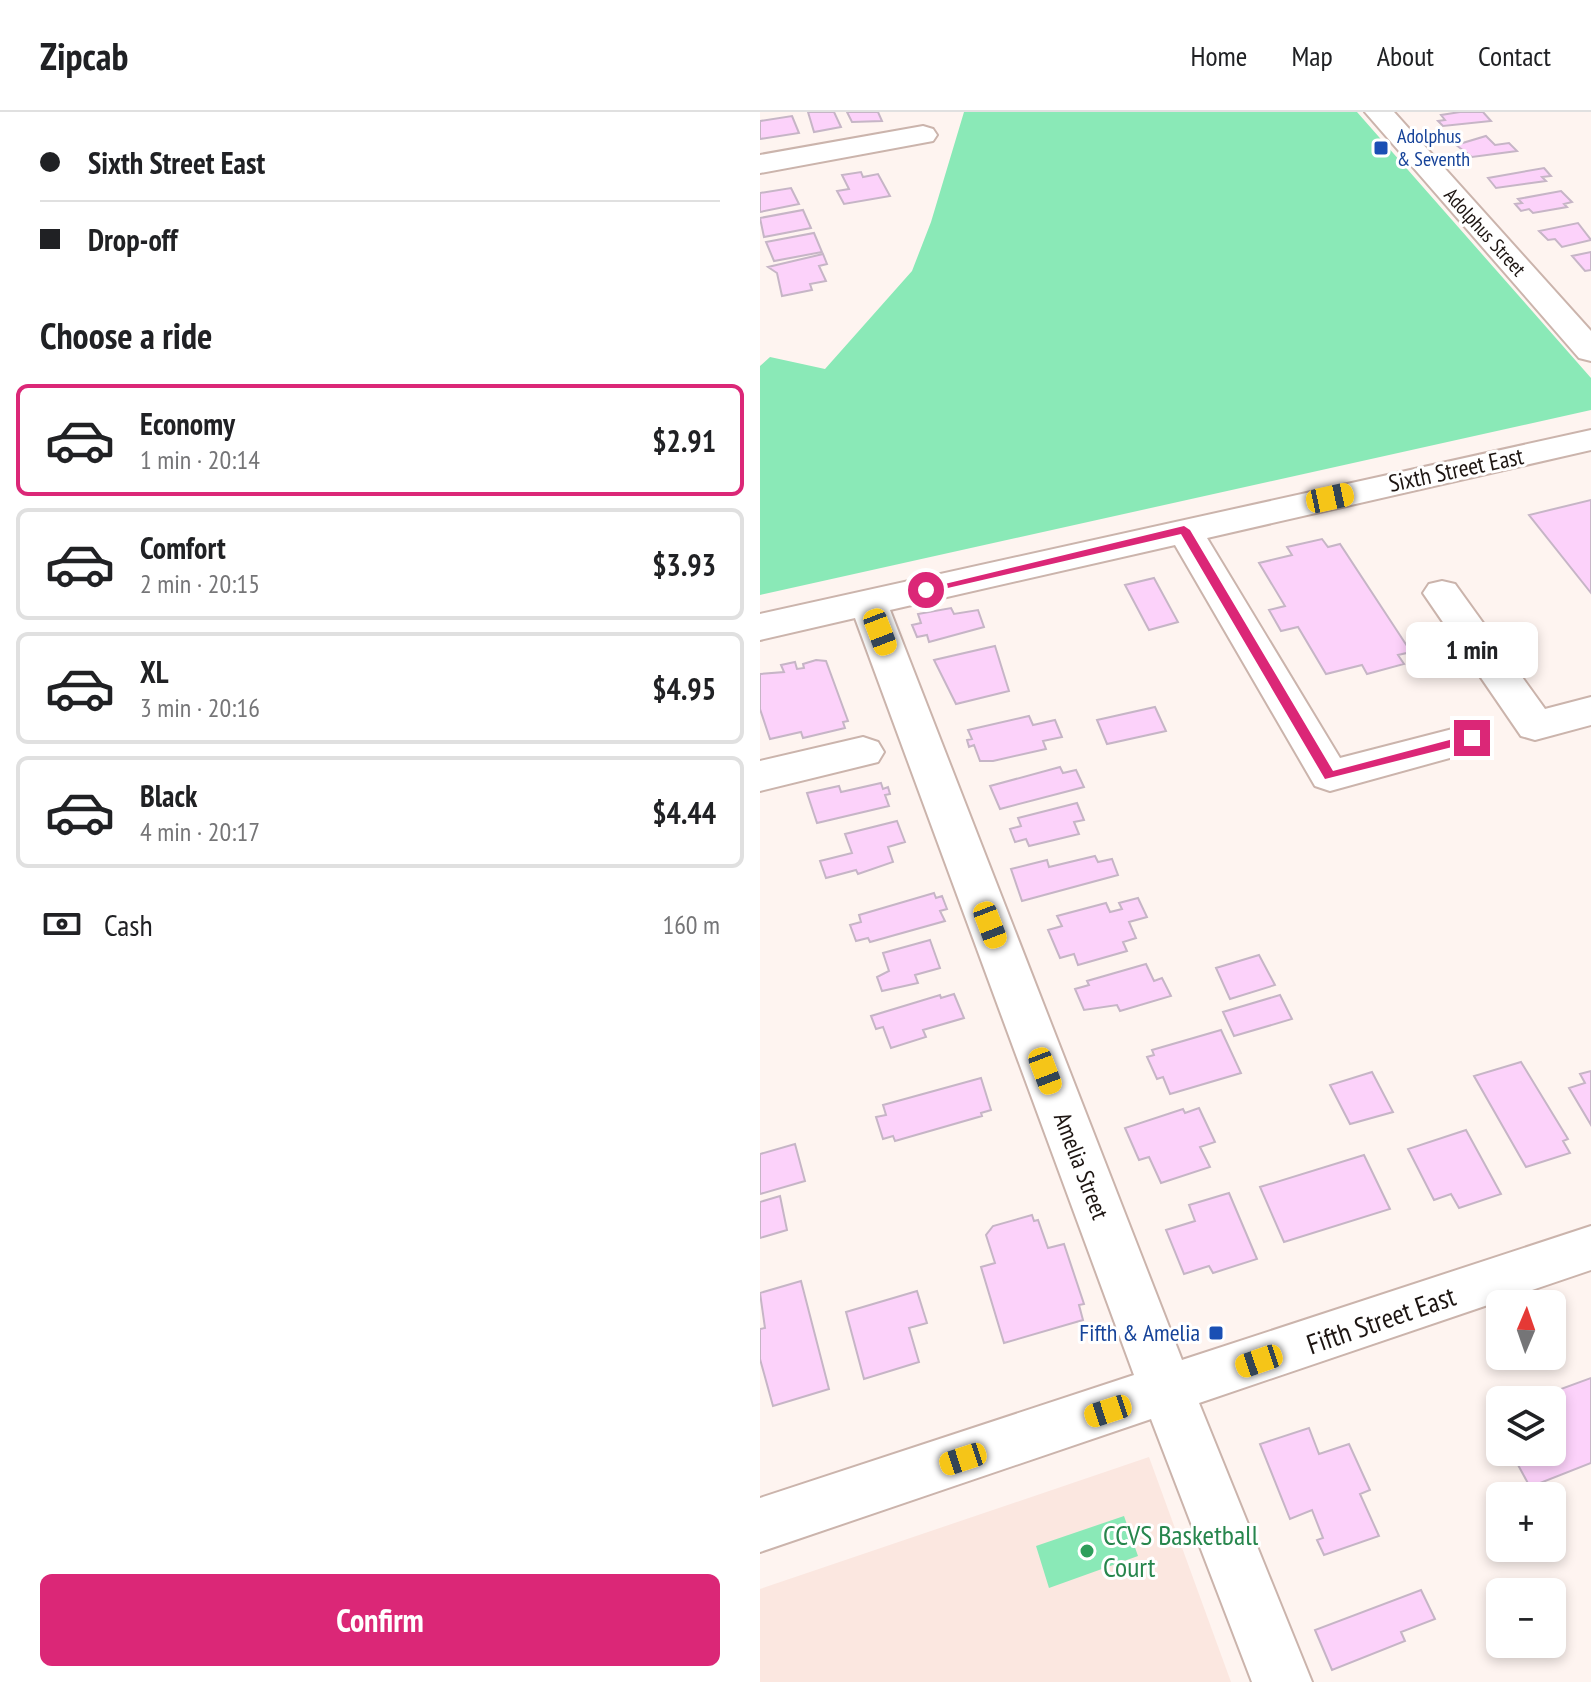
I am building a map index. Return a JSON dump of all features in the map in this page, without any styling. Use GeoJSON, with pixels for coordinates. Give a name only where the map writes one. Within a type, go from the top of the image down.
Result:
{"type":"FeatureCollection","features":[{"type":"Feature","properties":{"kind":"street","name":"Adolphus Street"},"geometry":{"type":"LineString","coordinates":[[1379,112],[1591,351]]}},
{"type":"Feature","properties":{"kind":"street"},"geometry":{"type":"LineString","coordinates":[[760,164],[923,135]]}},
{"type":"Feature","properties":{"kind":"street","name":"Sixth Street East"},"geometry":{"type":"LineString","coordinates":[[760,627],[1591,440]]}},
{"type":"Feature","properties":{"kind":"street"},"geometry":{"type":"LineString","coordinates":[[1184,530],[1330,776],[1472,738]]}},
{"type":"Feature","properties":{"kind":"street"},"geometry":{"type":"LineString","coordinates":[[1442,593],[1535,726],[1591,711]]}},
{"type":"Feature","properties":{"kind":"street","name":"Amelia Street"},"geometry":{"type":"LineString","coordinates":[[868,603],[1282,1682]]}},
{"type":"Feature","properties":{"kind":"street"},"geometry":{"type":"LineString","coordinates":[[760,776],[863,752]]}},
{"type":"Feature","properties":{"kind":"street","name":"Fifth Street East"},"geometry":{"type":"LineString","coordinates":[[760,1525],[1169,1392],[1591,1248]]}},
{"type":"Feature","properties":{"kind":"shaded area"},"geometry":{"type":"Polygon","coordinates":[[[1149,1457],[1231,1682],[760,1682],[760,1589],[1149,1457]]]}},
{"type":"Feature","properties":{"kind":"green space"},"geometry":{"type":"Polygon","coordinates":[[[964,112],[1357,112],[1591,378],[1591,410],[760,595],[760,366],[770,357],[825,369],[912,271],[931,222],[964,112]]]}},
{"type":"Feature","properties":{"kind":"green space","name":"CCVS Basketball Court"},"geometry":{"type":"Polygon","coordinates":[[[1124,1516],[1138,1556],[1049,1588],[1036,1546],[1124,1516]]]}},
{"type":"Feature","properties":{"kind":"building"},"geometry":{"type":"Polygon","coordinates":[[[808,112],[834,112],[841,127],[814,132],[808,112]]]}},
{"type":"Feature","properties":{"kind":"building"},"geometry":{"type":"Polygon","coordinates":[[[847,112],[878,112],[882,121],[852,122],[847,112]]]}},
{"type":"Feature","properties":{"kind":"building"},"geometry":{"type":"Polygon","coordinates":[[[1483,112],[1491,121],[1443,126],[1438,121],[1445,120],[1441,115],[1483,112]]]}},
{"type":"Feature","properties":{"kind":"building"},"geometry":{"type":"Polygon","coordinates":[[[792,116],[799,133],[760,139],[760,121],[792,116]]]}},
{"type":"Feature","properties":{"kind":"building"},"geometry":{"type":"Polygon","coordinates":[[[1486,136],[1495,145],[1509,143],[1517,151],[1472,157],[1456,145],[1486,136]]]}},
{"type":"Feature","properties":{"kind":"building"},"geometry":{"type":"Polygon","coordinates":[[[1544,168],[1551,176],[1542,177],[1546,181],[1496,188],[1488,178],[1544,168]]]}},
{"type":"Feature","properties":{"kind":"building"},"geometry":{"type":"Polygon","coordinates":[[[861,172],[863,177],[878,174],[890,196],[844,204],[837,191],[849,189],[842,175],[861,172]]]}},
{"type":"Feature","properties":{"kind":"building"},"geometry":{"type":"Polygon","coordinates":[[[791,188],[799,204],[760,212],[760,193],[791,188]]]}},
{"type":"Feature","properties":{"kind":"building"},"geometry":{"type":"Polygon","coordinates":[[[1561,191],[1572,202],[1564,204],[1567,207],[1533,213],[1529,209],[1521,211],[1515,204],[1522,203],[1518,199],[1561,191]]]}},
{"type":"Feature","properties":{"kind":"building"},"geometry":{"type":"Polygon","coordinates":[[[803,210],[811,228],[764,237],[760,218],[803,210]]]}},
{"type":"Feature","properties":{"kind":"building"},"geometry":{"type":"Polygon","coordinates":[[[1578,223],[1591,240],[1562,247],[1555,239],[1548,240],[1539,231],[1578,223]]]}},
{"type":"Feature","properties":{"kind":"building"},"geometry":{"type":"Polygon","coordinates":[[[814,233],[822,252],[774,261],[766,242],[814,233]]]}},
{"type":"Feature","properties":{"kind":"building"},"geometry":{"type":"Polygon","coordinates":[[[1591,252],[1591,270],[1585,271],[1572,256],[1591,252]]]}},
{"type":"Feature","properties":{"kind":"building"},"geometry":{"type":"Polygon","coordinates":[[[823,254],[827,264],[819,266],[826,281],[810,284],[812,290],[782,296],[777,273],[768,267],[823,254]]]}},
{"type":"Feature","properties":{"kind":"building"},"geometry":{"type":"Polygon","coordinates":[[[1591,500],[1591,593],[1529,515],[1591,500]]]}},
{"type":"Feature","properties":{"kind":"building"},"geometry":{"type":"Polygon","coordinates":[[[1322,539],[1328,547],[1340,544],[1411,652],[1398,655],[1404,664],[1367,674],[1362,665],[1326,674],[1298,627],[1281,631],[1269,610],[1285,606],[1259,563],[1292,555],[1287,547],[1322,539]]]}},
{"type":"Feature","properties":{"kind":"building"},"geometry":{"type":"Polygon","coordinates":[[[1154,578],[1178,622],[1149,630],[1125,585],[1154,578]]]}},
{"type":"Feature","properties":{"kind":"building"},"geometry":{"type":"Polygon","coordinates":[[[951,608],[954,614],[978,610],[984,627],[929,642],[927,635],[917,637],[912,625],[921,623],[918,614],[951,608]]]}},
{"type":"Feature","properties":{"kind":"building"},"geometry":{"type":"Polygon","coordinates":[[[995,646],[1009,691],[956,704],[934,660],[995,646]]]}},
{"type":"Feature","properties":{"kind":"building"},"geometry":{"type":"Polygon","coordinates":[[[826,661],[848,721],[843,722],[845,728],[803,738],[801,732],[770,739],[760,709],[760,674],[784,672],[781,665],[795,662],[797,669],[804,668],[803,664],[826,661]]]}},
{"type":"Feature","properties":{"kind":"building"},"geometry":{"type":"Polygon","coordinates":[[[1155,707],[1166,731],[1107,744],[1097,720],[1155,707]]]}},
{"type":"Feature","properties":{"kind":"building"},"geometry":{"type":"Polygon","coordinates":[[[1029,716],[1033,725],[1055,720],[1062,737],[1043,741],[1046,749],[993,761],[980,761],[974,745],[969,747],[967,740],[972,739],[968,730],[1029,716]]]}},
{"type":"Feature","properties":{"kind":"building"},"geometry":{"type":"Polygon","coordinates":[[[1060,767],[1063,773],[1076,770],[1084,787],[1000,809],[990,786],[1060,767]]]}},
{"type":"Feature","properties":{"kind":"building"},"geometry":{"type":"Polygon","coordinates":[[[881,783],[883,789],[888,787],[890,794],[885,795],[889,806],[817,823],[807,793],[839,786],[841,792],[881,783]]]}},
{"type":"Feature","properties":{"kind":"building"},"geometry":{"type":"Polygon","coordinates":[[[1077,803],[1084,820],[1074,822],[1079,834],[1029,846],[1026,839],[1015,842],[1010,829],[1021,826],[1018,818],[1077,803]]]}},
{"type":"Feature","properties":{"kind":"building"},"geometry":{"type":"Polygon","coordinates":[[[897,821],[905,842],[888,847],[893,862],[858,874],[856,870],[826,878],[820,861],[852,853],[845,834],[897,821]]]}},
{"type":"Feature","properties":{"kind":"building"},"geometry":{"type":"Polygon","coordinates":[[[1095,856],[1098,862],[1112,859],[1118,875],[1022,901],[1011,869],[1047,860],[1049,867],[1095,856]]]}},
{"type":"Feature","properties":{"kind":"building"},"geometry":{"type":"Polygon","coordinates":[[[934,893],[936,898],[942,896],[947,909],[940,911],[945,921],[870,942],[868,938],[856,941],[850,925],[861,922],[859,915],[934,893]]]}},
{"type":"Feature","properties":{"kind":"building"},"geometry":{"type":"Polygon","coordinates":[[[1138,898],[1147,917],[1129,922],[1136,938],[1123,942],[1127,951],[1078,965],[1074,954],[1060,958],[1048,930],[1062,926],[1057,916],[1106,903],[1110,912],[1122,909],[1119,903],[1138,898]]]}},
{"type":"Feature","properties":{"kind":"building"},"geometry":{"type":"Polygon","coordinates":[[[930,940],[940,968],[915,975],[918,983],[882,991],[877,977],[889,971],[883,953],[930,940]]]}},
{"type":"Feature","properties":{"kind":"building"},"geometry":{"type":"Polygon","coordinates":[[[1259,955],[1275,985],[1230,999],[1216,968],[1259,955]]]}},
{"type":"Feature","properties":{"kind":"building"},"geometry":{"type":"Polygon","coordinates":[[[1146,964],[1154,981],[1162,978],[1171,996],[1120,1011],[1117,1005],[1084,1010],[1075,989],[1089,985],[1087,981],[1146,964]]]}},
{"type":"Feature","properties":{"kind":"building"},"geometry":{"type":"Polygon","coordinates":[[[954,994],[964,1018],[923,1030],[926,1037],[891,1048],[883,1027],[876,1029],[871,1016],[940,995],[941,998],[954,994]]]}},
{"type":"Feature","properties":{"kind":"building"},"geometry":{"type":"Polygon","coordinates":[[[1280,995],[1292,1019],[1234,1036],[1223,1012],[1280,995]]]}},
{"type":"Feature","properties":{"kind":"building"},"geometry":{"type":"Polygon","coordinates":[[[1221,1030],[1241,1073],[1170,1094],[1163,1077],[1157,1079],[1147,1057],[1154,1055],[1152,1050],[1221,1030]]]}},
{"type":"Feature","properties":{"kind":"building"},"geometry":{"type":"Polygon","coordinates":[[[1521,1062],[1568,1139],[1563,1141],[1570,1153],[1526,1167],[1474,1076],[1521,1062]]]}},
{"type":"Feature","properties":{"kind":"building"},"geometry":{"type":"Polygon","coordinates":[[[1591,1071],[1591,1125],[1569,1088],[1585,1083],[1580,1074],[1591,1071]]]}},
{"type":"Feature","properties":{"kind":"building"},"geometry":{"type":"Polygon","coordinates":[[[1372,1072],[1393,1112],[1350,1124],[1330,1085],[1372,1072]]]}},
{"type":"Feature","properties":{"kind":"building"},"geometry":{"type":"Polygon","coordinates":[[[981,1078],[991,1110],[981,1113],[982,1116],[895,1141],[893,1136],[883,1139],[876,1117],[886,1115],[883,1105],[981,1078]]]}},
{"type":"Feature","properties":{"kind":"building"},"geometry":{"type":"Polygon","coordinates":[[[1199,1108],[1215,1142],[1200,1147],[1210,1167],[1161,1183],[1149,1157],[1139,1160],[1125,1128],[1183,1109],[1185,1113],[1199,1108]]]}},
{"type":"Feature","properties":{"kind":"building"},"geometry":{"type":"Polygon","coordinates":[[[1466,1130],[1501,1194],[1459,1208],[1451,1194],[1434,1200],[1408,1149],[1466,1130]]]}},
{"type":"Feature","properties":{"kind":"building"},"geometry":{"type":"Polygon","coordinates":[[[795,1144],[805,1181],[760,1194],[760,1154],[795,1144]]]}},
{"type":"Feature","properties":{"kind":"building"},"geometry":{"type":"Polygon","coordinates":[[[1364,1155],[1390,1209],[1284,1242],[1260,1187],[1364,1155]]]}},
{"type":"Feature","properties":{"kind":"building"},"geometry":{"type":"Polygon","coordinates":[[[1229,1193],[1257,1259],[1213,1273],[1209,1266],[1184,1274],[1166,1230],[1195,1221],[1189,1205],[1229,1193]]]}},
{"type":"Feature","properties":{"kind":"building"},"geometry":{"type":"Polygon","coordinates":[[[780,1196],[787,1230],[760,1238],[760,1202],[780,1196]]]}},
{"type":"Feature","properties":{"kind":"building"},"geometry":{"type":"Polygon","coordinates":[[[1032,1215],[1034,1221],[1038,1220],[1048,1248],[1064,1244],[1084,1304],[1079,1305],[1083,1320],[1004,1343],[981,1267],[995,1263],[986,1235],[993,1226],[1032,1215]]]}},
{"type":"Feature","properties":{"kind":"building"},"geometry":{"type":"Polygon","coordinates":[[[801,1281],[829,1389],[773,1406],[760,1359],[760,1329],[765,1328],[760,1293],[801,1281]]]}},
{"type":"Feature","properties":{"kind":"building"},"geometry":{"type":"Polygon","coordinates":[[[917,1291],[927,1323],[909,1328],[919,1362],[864,1379],[846,1312],[917,1291]]]}},
{"type":"Feature","properties":{"kind":"building"},"geometry":{"type":"Polygon","coordinates":[[[1591,1378],[1591,1463],[1543,1482],[1527,1482],[1519,1466],[1566,1466],[1566,1387],[1591,1378]]]}},
{"type":"Feature","properties":{"kind":"building"},"geometry":{"type":"Polygon","coordinates":[[[1309,1428],[1319,1454],[1349,1444],[1370,1490],[1360,1494],[1379,1536],[1324,1555],[1317,1540],[1323,1538],[1312,1510],[1290,1519],[1260,1444],[1309,1428]]]}},
{"type":"Feature","properties":{"kind":"building"},"geometry":{"type":"Polygon","coordinates":[[[1421,1590],[1435,1619],[1401,1632],[1405,1641],[1332,1670],[1315,1630],[1421,1590]]]}},
{"type":"Feature","properties":{"kind":"place","name":"Adolphus & Seventh"},"geometry":{"type":"Point","coordinates":[1381,148]}},
{"type":"Feature","properties":{"kind":"place","name":"Fifth & Amelia"},"geometry":{"type":"Point","coordinates":[1216,1333]}},
{"type":"Feature","properties":{"kind":"place","name":"CCVS Basketball Court"},"geometry":{"type":"Point","coordinates":[1087,1551]}},
{"type":"Feature","properties":{"kind":"route"},"geometry":{"type":"LineString","coordinates":[[926,590],[1184,530],[1330,776],[1472,738]]}}]}
